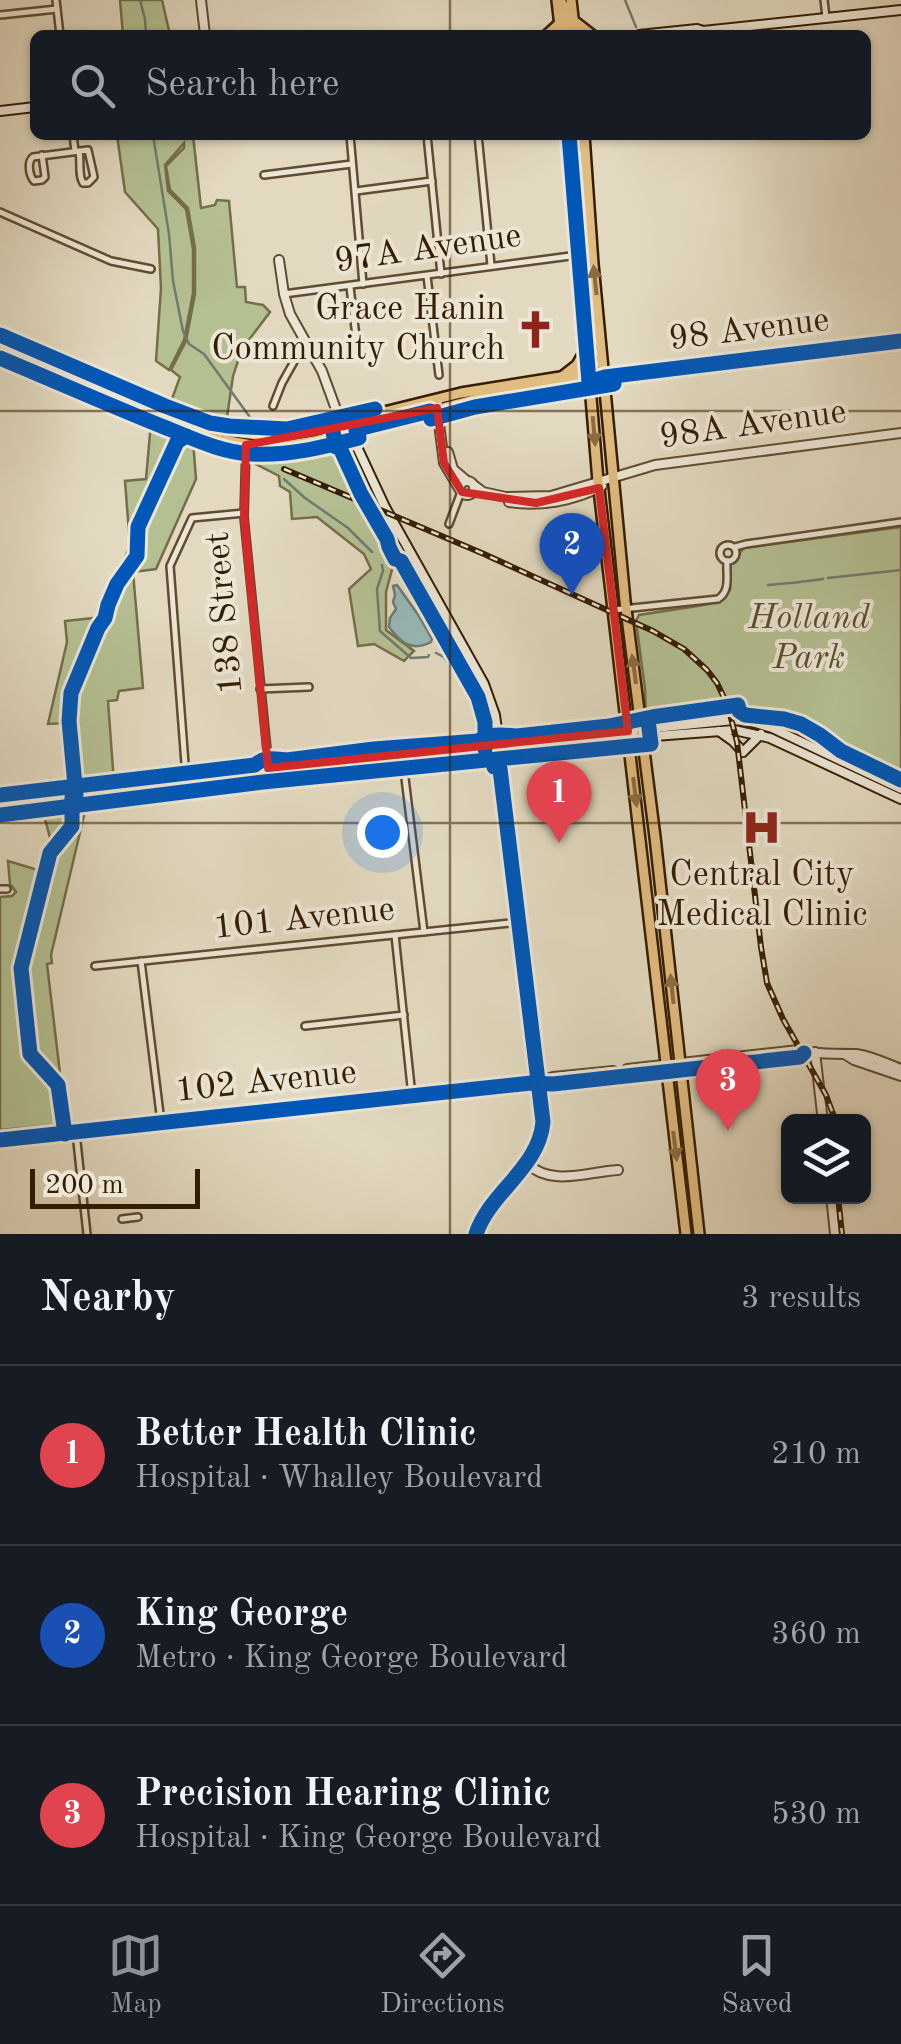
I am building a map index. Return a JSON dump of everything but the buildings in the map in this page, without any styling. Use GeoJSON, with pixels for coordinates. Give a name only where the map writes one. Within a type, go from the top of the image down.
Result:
{"type":"FeatureCollection","features":[{"type":"Feature","properties":{"kind":"main road"},"geometry":{"type":"LineString","coordinates":[[201,0],[204,30]]}},
{"type":"Feature","properties":{"kind":"main road"},"geometry":{"type":"LineString","coordinates":[[559,0],[560,22],[565,30]]}},
{"type":"Feature","properties":{"kind":"main road"},"geometry":{"type":"LineString","coordinates":[[559,0],[565,9],[567,30]]}},
{"type":"Feature","properties":{"kind":"main road"},"geometry":{"type":"LineString","coordinates":[[570,30],[574,21],[571,0]]}},
{"type":"Feature","properties":{"kind":"main road"},"geometry":{"type":"LineString","coordinates":[[725,30],[901,10]]}},
{"type":"Feature","properties":{"kind":"main road"},"geometry":{"type":"LineString","coordinates":[[574,21],[586,30]]}},
{"type":"Feature","properties":{"kind":"main road"},"geometry":{"type":"LineString","coordinates":[[551,30],[560,22]]}},
{"type":"Feature","properties":{"kind":"main road"},"geometry":{"type":"LineString","coordinates":[[0,111],[30,108]]}},
{"type":"Feature","properties":{"kind":"main road"},"geometry":{"type":"LineString","coordinates":[[569,140],[598,485],[686,1234]]}},
{"type":"Feature","properties":{"kind":"main road"},"geometry":{"type":"LineString","coordinates":[[584,140],[626,609],[698,1234]]}},
{"type":"Feature","properties":{"kind":"main road"},"geometry":{"type":"LineString","coordinates":[[280,260],[290,314],[322,371],[368,501],[479,694],[496,747],[542,1130],[526,1163],[485,1215],[476,1234]]}},
{"type":"Feature","properties":{"kind":"main road","name":"98 Avenue"},"geometry":{"type":"LineString","coordinates":[[605,377],[901,340]]}},
{"type":"Feature","properties":{"kind":"main road"},"geometry":{"type":"LineString","coordinates":[[0,342],[162,412],[242,434],[282,434],[588,377]]}},
{"type":"Feature","properties":{"kind":"main road"},"geometry":{"type":"LineString","coordinates":[[563,376],[587,348]]}},
{"type":"Feature","properties":{"kind":"main road"},"geometry":{"type":"LineString","coordinates":[[0,352],[191,431],[246,445],[289,445],[345,434],[489,388],[563,376],[605,377]]}},
{"type":"Feature","properties":{"kind":"main road"},"geometry":{"type":"LineString","coordinates":[[439,405],[449,459],[466,491]]}},
{"type":"Feature","properties":{"kind":"main road","name":"98A Avenue"},"geometry":{"type":"LineString","coordinates":[[466,491],[539,497],[598,485],[655,466],[901,433]]}},
{"type":"Feature","properties":{"kind":"main road"},"geometry":{"type":"LineString","coordinates":[[642,733],[725,721],[752,722],[777,730],[900,795]]}},
{"type":"Feature","properties":{"kind":"main road"},"geometry":{"type":"LineString","coordinates":[[0,809],[269,772],[496,747],[642,733],[742,730],[761,734],[900,795]]}},
{"type":"Feature","properties":{"kind":"main road"},"geometry":{"type":"LineString","coordinates":[[719,731],[744,752],[761,734]]}},
{"type":"Feature","properties":{"kind":"main road"},"geometry":{"type":"LineString","coordinates":[[0,800],[186,779],[403,762],[496,747]]}},
{"type":"Feature","properties":{"kind":"main road"},"geometry":{"type":"LineString","coordinates":[[648,906],[663,914]]}},
{"type":"Feature","properties":{"kind":"main road"},"geometry":{"type":"LineString","coordinates":[[650,927],[663,914]]}},
{"type":"Feature","properties":{"kind":"main road","name":"102 Avenue"},"geometry":{"type":"LineString","coordinates":[[0,1140],[538,1082],[553,1077],[680,1067],[799,1050],[862,1056],[901,1072]]}},
{"type":"Feature","properties":{"kind":"main road"},"geometry":{"type":"LineString","coordinates":[[815,1052],[822,1114]]}},
{"type":"Feature","properties":{"kind":"main road"},"geometry":{"type":"LineString","coordinates":[[526,1163],[544,1172],[618,1170]]}},
{"type":"Feature","properties":{"kind":"main road"},"geometry":{"type":"LineString","coordinates":[[832,1204],[835,1234]]}},
{"type":"Feature","properties":{"kind":"street"},"geometry":{"type":"LineString","coordinates":[[56,0],[59,30]]}},
{"type":"Feature","properties":{"kind":"street"},"geometry":{"type":"LineString","coordinates":[[824,0],[826,18]]}},
{"type":"Feature","properties":{"kind":"street"},"geometry":{"type":"LineString","coordinates":[[0,15],[57,9]]}},
{"type":"Feature","properties":{"kind":"street"},"geometry":{"type":"LineString","coordinates":[[42,156],[45,177],[34,181],[29,162],[33,156],[42,156],[77,151],[88,150],[94,177],[88,183],[83,184],[80,179],[82,168],[77,151],[74,140]]}},
{"type":"Feature","properties":{"kind":"street"},"geometry":{"type":"LineString","coordinates":[[350,140],[363,284]]}},
{"type":"Feature","properties":{"kind":"street"},"geometry":{"type":"LineString","coordinates":[[428,140],[441,274]]}},
{"type":"Feature","properties":{"kind":"street"},"geometry":{"type":"LineString","coordinates":[[478,140],[491,265]]}},
{"type":"Feature","properties":{"kind":"street"},"geometry":{"type":"LineString","coordinates":[[264,175],[352,164]]}},
{"type":"Feature","properties":{"kind":"street"},"geometry":{"type":"LineString","coordinates":[[354,191],[432,181]]}},
{"type":"Feature","properties":{"kind":"street"},"geometry":{"type":"LineString","coordinates":[[0,212],[111,261],[151,269]]}},
{"type":"Feature","properties":{"kind":"street","name":"97A Avenue"},"geometry":{"type":"LineString","coordinates":[[284,294],[579,254]]}},
{"type":"Feature","properties":{"kind":"street"},"geometry":{"type":"LineString","coordinates":[[427,276],[438,375]]}},
{"type":"Feature","properties":{"kind":"street"},"geometry":{"type":"LineString","coordinates":[[350,286],[358,354]]}},
{"type":"Feature","properties":{"kind":"street"},"geometry":{"type":"LineString","coordinates":[[273,406],[305,341]]}},
{"type":"Feature","properties":{"kind":"street","name":"138 Street"},"geometry":{"type":"LineString","coordinates":[[246,445],[244,513],[269,772]]}},
{"type":"Feature","properties":{"kind":"street"},"geometry":{"type":"LineString","coordinates":[[449,524],[466,491]]}},
{"type":"Feature","properties":{"kind":"street"},"geometry":{"type":"LineString","coordinates":[[186,779],[170,566],[192,518],[244,513]]}},
{"type":"Feature","properties":{"kind":"street"},"geometry":{"type":"LineString","coordinates":[[727,562],[720,550],[726,544],[734,547],[901,522]]}},
{"type":"Feature","properties":{"kind":"street"},"geometry":{"type":"LineString","coordinates":[[727,562],[735,558],[734,547]]}},
{"type":"Feature","properties":{"kind":"street"},"geometry":{"type":"LineString","coordinates":[[612,610],[718,599],[726,589],[727,562]]}},
{"type":"Feature","properties":{"kind":"street"},"geometry":{"type":"LineString","coordinates":[[260,689],[309,687]]}},
{"type":"Feature","properties":{"kind":"street"},"geometry":{"type":"LineString","coordinates":[[403,762],[424,932]]}},
{"type":"Feature","properties":{"kind":"street","name":"101 Avenue"},"geometry":{"type":"LineString","coordinates":[[95,966],[519,922]]}},
{"type":"Feature","properties":{"kind":"street"},"geometry":{"type":"LineString","coordinates":[[395,935],[412,1096]]}},
{"type":"Feature","properties":{"kind":"street"},"geometry":{"type":"LineString","coordinates":[[141,961],[161,1124]]}},
{"type":"Feature","properties":{"kind":"street"},"geometry":{"type":"LineString","coordinates":[[305,1026],[404,1015]]}},
{"type":"Feature","properties":{"kind":"street"},"geometry":{"type":"LineString","coordinates":[[76,1133],[87,1234]]}},
{"type":"Feature","properties":{"kind":"street"},"geometry":{"type":"LineString","coordinates":[[122,1219],[138,1218]]}},
{"type":"Feature","properties":{"kind":"highlighted area"},"geometry":{"type":"Polygon","coordinates":[[[437,408],[444,463],[462,492],[536,503],[599,488],[628,731],[268,768],[244,517],[246,445],[437,408]]]}},
{"type":"Feature","properties":{"kind":"green space"},"geometry":{"type":"Polygon","coordinates":[[[120,0],[162,0],[169,30],[123,30],[120,0]]]}},
{"type":"Feature","properties":{"kind":"green space"},"geometry":{"type":"Polygon","coordinates":[[[118,140],[194,140],[201,208],[215,205],[217,200],[229,201],[237,287],[245,287],[246,302],[263,305],[270,312],[242,349],[233,376],[226,424],[168,410],[180,377],[171,370],[186,341],[195,294],[195,248],[188,208],[170,190],[166,166],[184,148],[184,143],[165,165],[168,191],[186,209],[193,249],[193,293],[184,340],[169,370],[156,361],[161,288],[158,229],[125,192],[118,140]]]}},
{"type":"Feature","properties":{"kind":"green space"},"geometry":{"type":"Polygon","coordinates":[[[151,422],[193,440],[196,479],[156,569],[133,572],[143,688],[119,691],[117,700],[108,701],[114,783],[79,786],[78,781],[70,781],[65,723],[48,724],[67,642],[65,621],[102,617],[130,546],[125,481],[146,479],[151,422]]]}},
{"type":"Feature","properties":{"kind":"green space"},"geometry":{"type":"Polygon","coordinates":[[[339,441],[394,562],[386,592],[386,630],[414,651],[404,661],[374,644],[358,646],[349,589],[371,569],[364,554],[317,517],[292,519],[290,492],[280,486],[279,476],[250,461],[253,452],[296,450],[339,441]]]}},
{"type":"Feature","properties":{"kind":"green space","name":"Holland Park"},"geometry":{"type":"Polygon","coordinates":[[[901,527],[901,785],[755,718],[724,714],[654,722],[646,717],[636,621],[639,615],[722,600],[730,590],[730,565],[744,548],[901,527]]]}},
{"type":"Feature","properties":{"kind":"green space"},"geometry":{"type":"Polygon","coordinates":[[[86,807],[52,963],[47,964],[66,1124],[0,1130],[0,897],[16,892],[10,884],[8,861],[41,871],[50,838],[44,815],[86,807]]]}},
{"type":"Feature","properties":{"kind":"water"},"geometry":{"type":"Polygon","coordinates":[[[397,585],[419,616],[431,642],[407,644],[389,627],[396,609],[393,586],[397,585]]]}},
{"type":"Feature","properties":{"kind":"waterway"},"geometry":{"type":"LineString","coordinates":[[140,0],[146,30]]}},
{"type":"Feature","properties":{"kind":"waterway"},"geometry":{"type":"LineString","coordinates":[[625,0],[636,27]]}},
{"type":"Feature","properties":{"kind":"waterway"},"geometry":{"type":"LineString","coordinates":[[154,140],[183,331],[189,344],[204,354],[252,420]]}},
{"type":"Feature","properties":{"kind":"waterway"},"geometry":{"type":"LineString","coordinates":[[284,479],[348,528],[372,552]]}},
{"type":"Feature","properties":{"kind":"waterway"},"geometry":{"type":"LineString","coordinates":[[382,565],[377,589],[380,631],[411,658],[429,655]]}},
{"type":"Feature","properties":{"kind":"waterway"},"geometry":{"type":"LineString","coordinates":[[828,578],[901,570]]}},
{"type":"Feature","properties":{"kind":"waterway"},"geometry":{"type":"LineString","coordinates":[[792,583],[823,579]]}},
{"type":"Feature","properties":{"kind":"waterway"},"geometry":{"type":"LineString","coordinates":[[768,585],[790,583]]}},
{"type":"Feature","properties":{"kind":"waterway"},"geometry":{"type":"LineString","coordinates":[[436,653],[444,657],[462,682]]}},
{"type":"Feature","properties":{"kind":"railway"},"geometry":{"type":"LineString","coordinates":[[284,469],[653,631],[684,649],[707,670],[728,706],[737,742],[767,983],[833,1114]]}},
{"type":"Feature","properties":{"kind":"railway"},"geometry":{"type":"LineString","coordinates":[[839,1204],[842,1234]]}},
{"type":"Feature","properties":{"kind":"cycle path"},"geometry":{"type":"LineString","coordinates":[[569,140],[589,382],[901,341]]}},
{"type":"Feature","properties":{"kind":"cycle path"},"geometry":{"type":"LineString","coordinates":[[0,335],[210,423],[287,429],[375,409]]}},
{"type":"Feature","properties":{"kind":"cycle path"},"geometry":{"type":"LineString","coordinates":[[0,358],[196,440],[252,454],[333,445],[359,438],[358,429],[430,411],[431,419],[475,407],[614,384]]}},
{"type":"Feature","properties":{"kind":"cycle path"},"geometry":{"type":"LineString","coordinates":[[333,432],[336,447],[340,448],[395,559],[401,561],[478,697],[485,722],[485,749]]}},
{"type":"Feature","properties":{"kind":"cycle path"},"geometry":{"type":"LineString","coordinates":[[65,1134],[58,1085],[30,1054],[21,968],[50,853],[72,826],[72,797],[76,796],[69,721],[71,693],[117,584],[137,556],[138,527],[177,442],[186,436]]}},
{"type":"Feature","properties":{"kind":"cycle path"},"geometry":{"type":"LineString","coordinates":[[0,795],[255,765],[270,759],[609,726],[738,705],[745,715],[801,724],[841,751],[901,780]]}},
{"type":"Feature","properties":{"kind":"cycle path"},"geometry":{"type":"LineString","coordinates":[[0,815],[263,782],[651,744],[648,720]]}},
{"type":"Feature","properties":{"kind":"cycle path"},"geometry":{"type":"LineString","coordinates":[[476,1234],[492,1205],[533,1153],[543,1122],[500,769],[490,759]]}},
{"type":"Feature","properties":{"kind":"cycle path"},"geometry":{"type":"LineString","coordinates":[[0,1140],[531,1083],[553,1084],[800,1057],[804,1053]]}},
{"type":"Feature","properties":{"kind":"place","name":"Grace Hanin Community Church"},"geometry":{"type":"Point","coordinates":[535,329]}},
{"type":"Feature","properties":{"kind":"place","name":"King George"},"geometry":{"type":"Point","coordinates":[572,595]}},
{"type":"Feature","properties":{"kind":"place","name":"Central City Medical Clinic"},"geometry":{"type":"Point","coordinates":[762,828]}},
{"type":"Feature","properties":{"kind":"place","name":"Better Health Clinic"},"geometry":{"type":"Point","coordinates":[559,843]}},
{"type":"Feature","properties":{"kind":"place","name":"Precision Hearing Clinic"},"geometry":{"type":"Point","coordinates":[728,1131]}}]}
